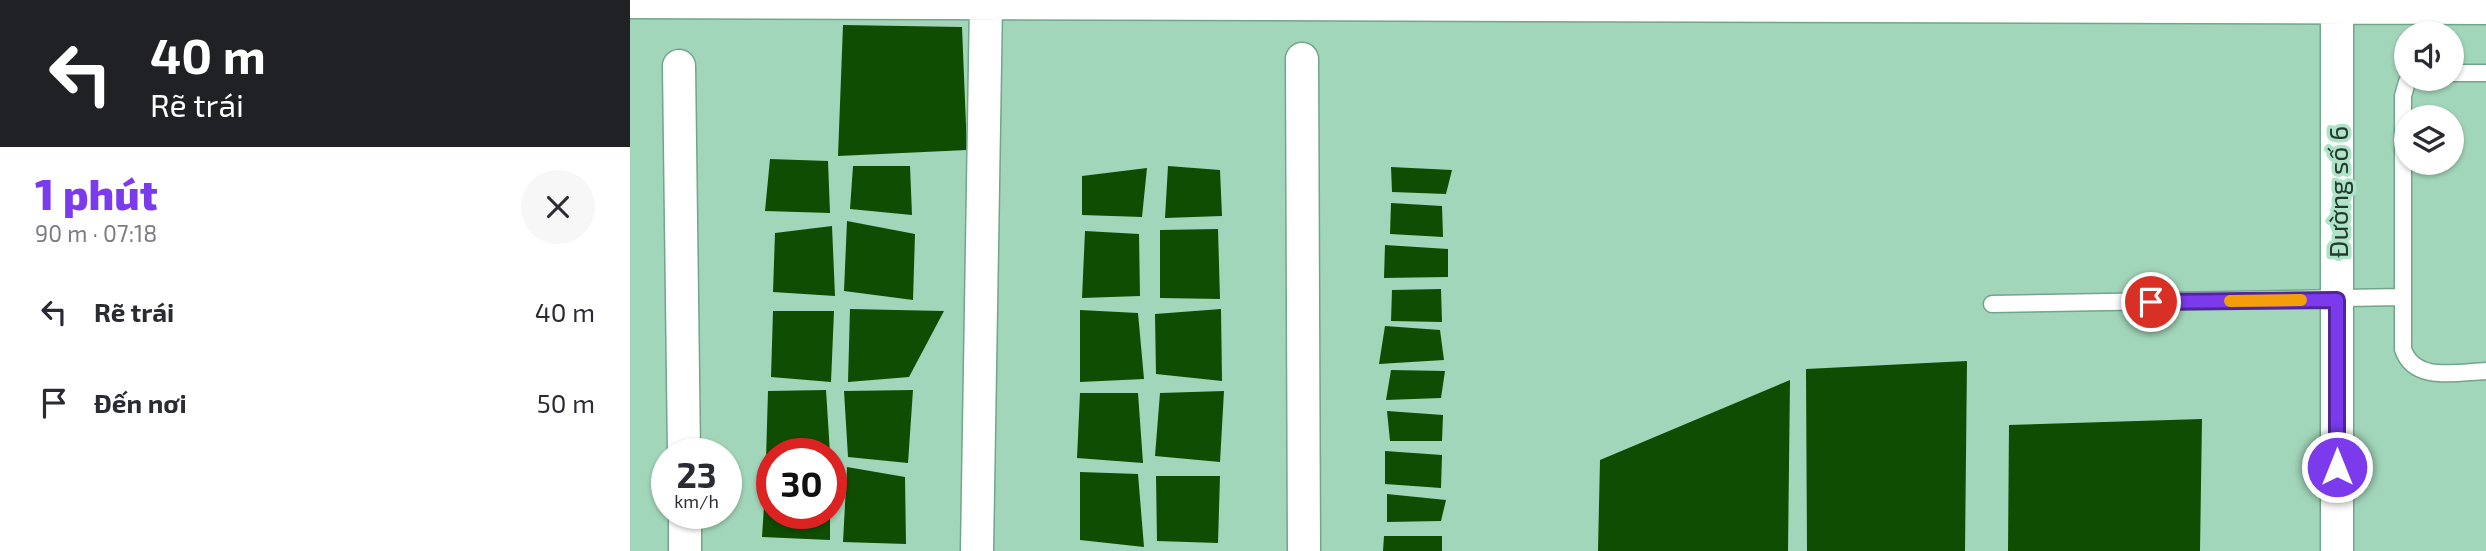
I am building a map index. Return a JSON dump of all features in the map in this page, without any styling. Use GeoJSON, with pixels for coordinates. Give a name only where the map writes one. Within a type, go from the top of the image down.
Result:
{"type":"FeatureCollection","features":[{"type":"Feature","properties":{"kind":"street"},"geometry":{"type":"LineString","coordinates":[[630,2],[2337,4],[2486,8]]}},
{"type":"Feature","properties":{"kind":"street"},"geometry":{"type":"LineString","coordinates":[[978,551],[986,3]]}},
{"type":"Feature","properties":{"kind":"street","name":"Đường số 6"},"geometry":{"type":"LineString","coordinates":[[2337,4],[2337,551]]}},
{"type":"Feature","properties":{"kind":"street"},"geometry":{"type":"LineString","coordinates":[[1302,59],[1304,551]]}},
{"type":"Feature","properties":{"kind":"street"},"geometry":{"type":"LineString","coordinates":[[679,66],[684,438]]}},
{"type":"Feature","properties":{"kind":"street"},"geometry":{"type":"LineString","coordinates":[[685,529],[685,551]]}},
{"type":"Feature","properties":{"kind":"lane"},"geometry":{"type":"LineString","coordinates":[[2464,73],[2486,73]]}},
{"type":"Feature","properties":{"kind":"lane"},"geometry":{"type":"LineString","coordinates":[[2404,91],[2403,349],[2407,360],[2415,369],[2427,372],[2486,372]]}},
{"type":"Feature","properties":{"kind":"lane"},"geometry":{"type":"LineString","coordinates":[[1992,304],[2402,297]]}},
{"type":"Feature","properties":{"kind":"building"},"geometry":{"type":"Polygon","coordinates":[[[843,25],[962,27],[967,150],[838,156],[843,25]]]}},
{"type":"Feature","properties":{"kind":"building"},"geometry":{"type":"Polygon","coordinates":[[[770,159],[828,161],[830,213],[765,211],[770,159]]]}},
{"type":"Feature","properties":{"kind":"building"},"geometry":{"type":"Polygon","coordinates":[[[853,166],[910,166],[912,215],[850,209],[853,166]]]}},
{"type":"Feature","properties":{"kind":"building"},"geometry":{"type":"Polygon","coordinates":[[[1168,166],[1220,170],[1222,216],[1165,218],[1168,166]]]}},
{"type":"Feature","properties":{"kind":"building"},"geometry":{"type":"Polygon","coordinates":[[[1391,167],[1452,170],[1446,194],[1392,192],[1391,167]]]}},
{"type":"Feature","properties":{"kind":"building"},"geometry":{"type":"Polygon","coordinates":[[[1147,168],[1142,217],[1082,215],[1082,176],[1147,168]]]}},
{"type":"Feature","properties":{"kind":"building"},"geometry":{"type":"Polygon","coordinates":[[[1391,203],[1442,206],[1443,237],[1390,234],[1391,203]]]}},
{"type":"Feature","properties":{"kind":"building"},"geometry":{"type":"Polygon","coordinates":[[[847,221],[915,234],[913,300],[844,291],[847,221]]]}},
{"type":"Feature","properties":{"kind":"building"},"geometry":{"type":"Polygon","coordinates":[[[832,226],[835,296],[773,292],[775,233],[832,226]]]}},
{"type":"Feature","properties":{"kind":"building"},"geometry":{"type":"Polygon","coordinates":[[[1218,229],[1220,299],[1160,298],[1160,230],[1218,229]]]}},
{"type":"Feature","properties":{"kind":"building"},"geometry":{"type":"Polygon","coordinates":[[[1085,231],[1139,234],[1140,296],[1082,298],[1085,231]]]}},
{"type":"Feature","properties":{"kind":"building"},"geometry":{"type":"Polygon","coordinates":[[[1385,245],[1448,249],[1448,277],[1384,278],[1385,245]]]}},
{"type":"Feature","properties":{"kind":"building"},"geometry":{"type":"Polygon","coordinates":[[[1441,289],[1442,322],[1391,321],[1392,290],[1441,289]]]}},
{"type":"Feature","properties":{"kind":"building"},"geometry":{"type":"Polygon","coordinates":[[[850,309],[944,311],[909,377],[848,382],[850,309]]]}},
{"type":"Feature","properties":{"kind":"building"},"geometry":{"type":"Polygon","coordinates":[[[1221,309],[1222,381],[1156,374],[1155,314],[1221,309]]]}},
{"type":"Feature","properties":{"kind":"building"},"geometry":{"type":"Polygon","coordinates":[[[1080,310],[1138,313],[1144,379],[1080,382],[1080,310]]]}},
{"type":"Feature","properties":{"kind":"building"},"geometry":{"type":"Polygon","coordinates":[[[773,311],[834,311],[831,382],[771,377],[773,311]]]}},
{"type":"Feature","properties":{"kind":"building"},"geometry":{"type":"Polygon","coordinates":[[[1385,326],[1440,330],[1444,360],[1379,364],[1385,326]]]}},
{"type":"Feature","properties":{"kind":"building"},"geometry":{"type":"Polygon","coordinates":[[[1967,361],[1965,551],[1807,551],[1806,369],[1967,361]]]}},
{"type":"Feature","properties":{"kind":"building"},"geometry":{"type":"Polygon","coordinates":[[[1391,370],[1445,371],[1441,398],[1386,400],[1391,370]]]}},
{"type":"Feature","properties":{"kind":"building"},"geometry":{"type":"Polygon","coordinates":[[[1790,380],[1788,551],[1598,551],[1600,460],[1790,380]]]}},
{"type":"Feature","properties":{"kind":"building"},"geometry":{"type":"Polygon","coordinates":[[[826,390],[829,438],[767,438],[768,391],[826,390]]]}},
{"type":"Feature","properties":{"kind":"building"},"geometry":{"type":"Polygon","coordinates":[[[913,390],[908,463],[848,457],[844,391],[913,390]]]}},
{"type":"Feature","properties":{"kind":"building"},"geometry":{"type":"Polygon","coordinates":[[[1224,391],[1220,462],[1155,456],[1160,393],[1224,391]]]}},
{"type":"Feature","properties":{"kind":"building"},"geometry":{"type":"Polygon","coordinates":[[[1080,393],[1138,393],[1143,463],[1077,458],[1080,393]]]}},
{"type":"Feature","properties":{"kind":"building"},"geometry":{"type":"Polygon","coordinates":[[[1387,411],[1443,415],[1442,441],[1390,441],[1387,411]]]}},
{"type":"Feature","properties":{"kind":"building"},"geometry":{"type":"Polygon","coordinates":[[[2202,419],[2200,551],[2008,551],[2009,425],[2202,419]]]}},
{"type":"Feature","properties":{"kind":"building"},"geometry":{"type":"Polygon","coordinates":[[[1385,451],[1442,455],[1441,488],[1385,484],[1385,451]]]}},
{"type":"Feature","properties":{"kind":"building"},"geometry":{"type":"Polygon","coordinates":[[[847,467],[905,477],[906,544],[843,542],[844,529],[847,529],[847,467]]]}},
{"type":"Feature","properties":{"kind":"building"},"geometry":{"type":"Polygon","coordinates":[[[1080,472],[1138,474],[1144,547],[1080,540],[1080,472]]]}},
{"type":"Feature","properties":{"kind":"building"},"geometry":{"type":"Polygon","coordinates":[[[1156,476],[1220,476],[1218,543],[1157,541],[1156,476]]]}},
{"type":"Feature","properties":{"kind":"building"},"geometry":{"type":"Polygon","coordinates":[[[1387,494],[1446,500],[1441,521],[1387,522],[1387,494]]]}},
{"type":"Feature","properties":{"kind":"building"},"geometry":{"type":"Polygon","coordinates":[[[763,529],[830,529],[830,540],[762,537],[763,529]]]}},
{"type":"Feature","properties":{"kind":"building"},"geometry":{"type":"Polygon","coordinates":[[[1384,536],[1442,536],[1442,551],[1383,551],[1384,536]]]}},
{"type":"Feature","properties":{"kind":"slow traffic"},"geometry":{"type":"LineString","coordinates":[[2230,301],[2301,300]]}},
{"type":"Feature","properties":{"kind":"route"},"geometry":{"type":"LineString","coordinates":[[2151,302],[2337,300],[2337,467]]}}]}
